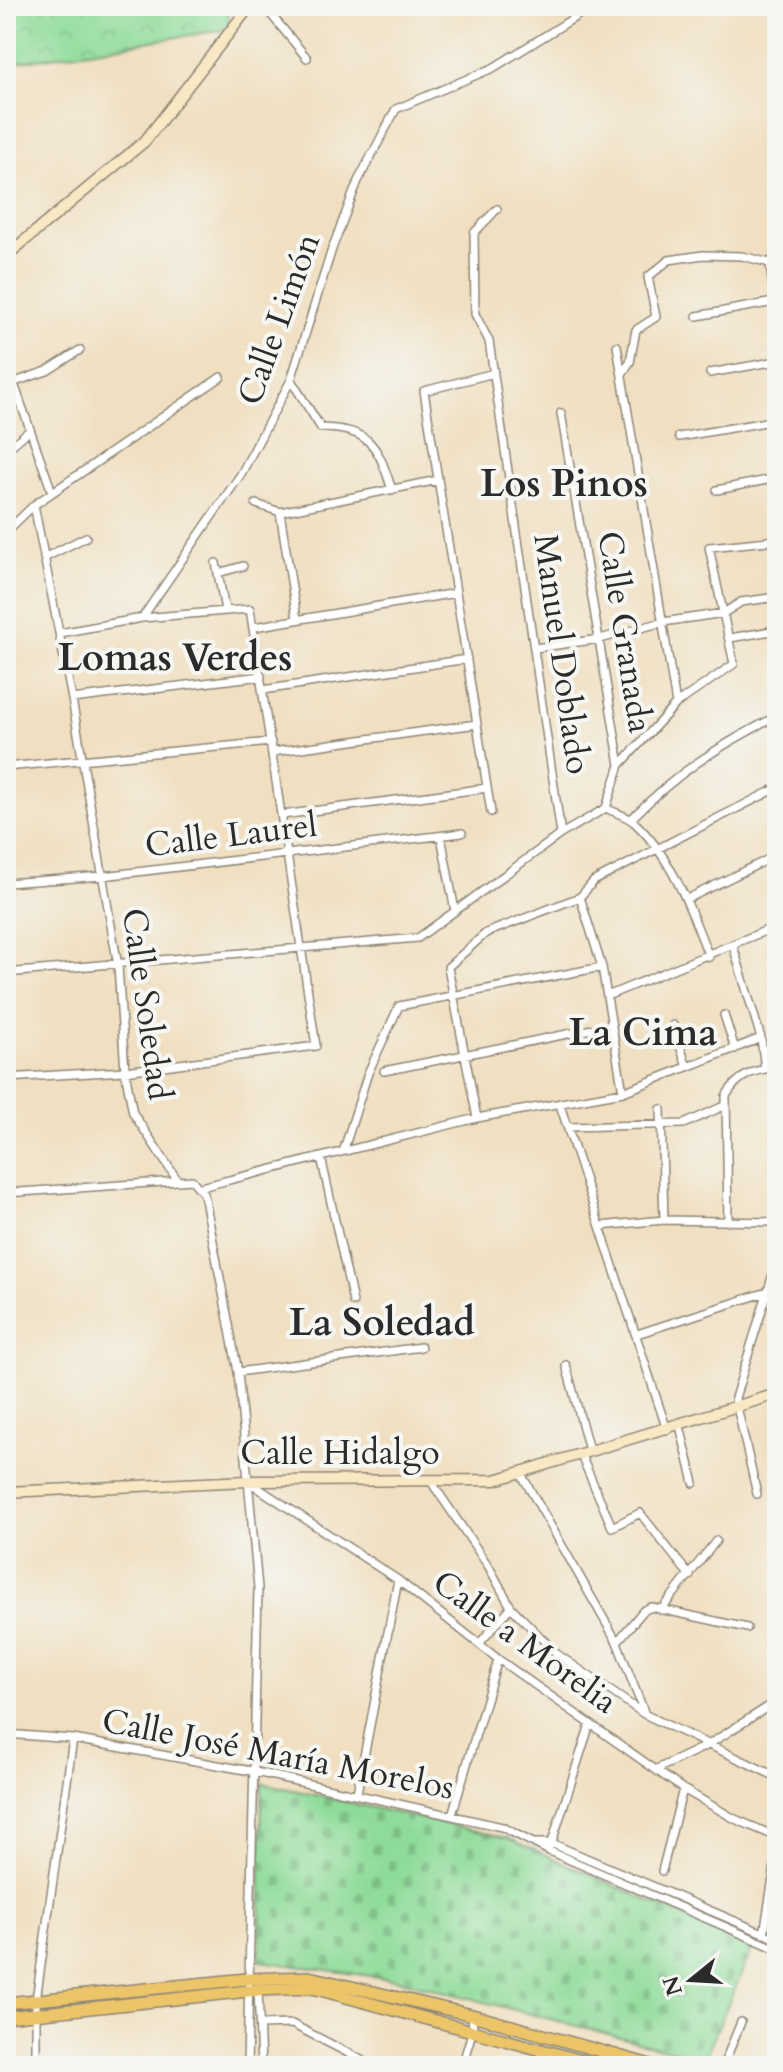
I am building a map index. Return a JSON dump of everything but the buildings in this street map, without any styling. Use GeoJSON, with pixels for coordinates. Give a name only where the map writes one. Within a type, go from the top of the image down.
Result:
{"type":"FeatureCollection","features":[{"type":"Feature","properties":{"kind":"main road"},"geometry":{"type":"LineString","coordinates":[[6,2003],[252,1982],[329,1979],[654,2066]]}},
{"type":"Feature","properties":{"kind":"main road"},"geometry":{"type":"LineString","coordinates":[[6,2017],[252,1982],[343,1993],[601,2066]]}},
{"type":"Feature","properties":{"kind":"street"},"geometry":{"type":"LineString","coordinates":[[6,256],[145,141],[250,6]]}},
{"type":"Feature","properties":{"kind":"street"},"geometry":{"type":"LineString","coordinates":[[264,6],[307,58]]}},
{"type":"Feature","properties":{"kind":"street","name":"Calle Limón"},"geometry":{"type":"LineString","coordinates":[[142,618],[241,474],[291,380],[332,249],[358,181],[396,109],[493,68],[593,6]]}},
{"type":"Feature","properties":{"kind":"street","name":"Manuel Doblado"},"geometry":{"type":"LineString","coordinates":[[497,209],[474,233],[475,314],[489,341],[561,834]]}},
{"type":"Feature","properties":{"kind":"street"},"geometry":{"type":"LineString","coordinates":[[777,253],[770,263],[777,323]]}},
{"type":"Feature","properties":{"kind":"street"},"geometry":{"type":"LineString","coordinates":[[622,374],[630,362],[636,330],[656,317],[648,277],[669,260],[742,256],[770,263]]}},
{"type":"Feature","properties":{"kind":"street"},"geometry":{"type":"LineString","coordinates":[[697,316],[774,302]]}},
{"type":"Feature","properties":{"kind":"street"},"geometry":{"type":"LineString","coordinates":[[617,346],[676,704]]}},
{"type":"Feature","properties":{"kind":"street"},"geometry":{"type":"LineString","coordinates":[[9,383],[47,371],[80,350]]}},
{"type":"Feature","properties":{"kind":"street"},"geometry":{"type":"LineString","coordinates":[[6,361],[9,383],[52,492]]}},
{"type":"Feature","properties":{"kind":"street"},"geometry":{"type":"LineString","coordinates":[[710,373],[777,361]]}},
{"type":"Feature","properties":{"kind":"street"},"geometry":{"type":"LineString","coordinates":[[491,812],[424,391],[494,373]]}},
{"type":"Feature","properties":{"kind":"street"},"geometry":{"type":"LineString","coordinates":[[6,532],[52,492],[221,377]]}},
{"type":"Feature","properties":{"kind":"street"},"geometry":{"type":"LineString","coordinates":[[291,380],[321,428],[350,429],[380,452],[392,490]]}},
{"type":"Feature","properties":{"kind":"street","name":"Calle Granada"},"geometry":{"type":"LineString","coordinates":[[561,413],[620,765]]}},
{"type":"Feature","properties":{"kind":"street"},"geometry":{"type":"LineString","coordinates":[[679,437],[777,420]]}},
{"type":"Feature","properties":{"kind":"street"},"geometry":{"type":"LineString","coordinates":[[6,450],[30,430]]}},
{"type":"Feature","properties":{"kind":"street"},"geometry":{"type":"LineString","coordinates":[[717,490],[777,478]]}},
{"type":"Feature","properties":{"kind":"street"},"geometry":{"type":"LineString","coordinates":[[256,504],[280,512],[438,480]]}},
{"type":"Feature","properties":{"kind":"street","name":"Calle Soledad"},"geometry":{"type":"LineString","coordinates":[[34,505],[60,633],[118,966],[125,1071],[133,1113],[178,1181]]}},
{"type":"Feature","properties":{"kind":"street"},"geometry":{"type":"LineString","coordinates":[[280,512],[297,619]]}},
{"type":"Feature","properties":{"kind":"street"},"geometry":{"type":"LineString","coordinates":[[44,558],[86,537]]}},
{"type":"Feature","properties":{"kind":"street"},"geometry":{"type":"LineString","coordinates":[[6,973],[118,966],[418,938],[561,834],[608,809],[620,765],[676,704],[734,664],[709,547],[777,540]]}},
{"type":"Feature","properties":{"kind":"street"},"geometry":{"type":"LineString","coordinates":[[216,563],[225,610]]}},
{"type":"Feature","properties":{"kind":"street"},"geometry":{"type":"LineString","coordinates":[[218,573],[243,566]]}},
{"type":"Feature","properties":{"kind":"street"},"geometry":{"type":"LineString","coordinates":[[254,627],[456,593]]}},
{"type":"Feature","properties":{"kind":"street"},"geometry":{"type":"LineString","coordinates":[[535,648],[600,639],[663,622],[724,613],[741,602],[777,597]]}},
{"type":"Feature","properties":{"kind":"street"},"geometry":{"type":"LineString","coordinates":[[6,1078],[125,1071],[316,1046],[250,609],[142,618],[60,633]]}},
{"type":"Feature","properties":{"kind":"street"},"geometry":{"type":"LineString","coordinates":[[730,638],[777,630]]}},
{"type":"Feature","properties":{"kind":"street"},"geometry":{"type":"LineString","coordinates":[[263,690],[467,659]]}},
{"type":"Feature","properties":{"kind":"street"},"geometry":{"type":"LineString","coordinates":[[72,699],[261,676]]}},
{"type":"Feature","properties":{"kind":"street"},"geometry":{"type":"LineString","coordinates":[[628,819],[670,780],[717,747],[777,716]]}},
{"type":"Feature","properties":{"kind":"street"},"geometry":{"type":"LineString","coordinates":[[272,752],[477,724]]}},
{"type":"Feature","properties":{"kind":"street"},"geometry":{"type":"LineString","coordinates":[[6,767],[271,742]]}},
{"type":"Feature","properties":{"kind":"street"},"geometry":{"type":"LineString","coordinates":[[282,815],[487,788]]}},
{"type":"Feature","properties":{"kind":"street"},"geometry":{"type":"LineString","coordinates":[[477,1118],[448,967],[486,933],[580,897],[594,881],[777,788]]}},
{"type":"Feature","properties":{"kind":"street"},"geometry":{"type":"LineString","coordinates":[[608,809],[628,819],[657,848],[687,899],[709,957]]}},
{"type":"Feature","properties":{"kind":"street","name":"Calle Laurel"},"geometry":{"type":"LineString","coordinates":[[6,883],[103,876],[462,833]]}},
{"type":"Feature","properties":{"kind":"street"},"geometry":{"type":"LineString","coordinates":[[441,836],[455,911]]}},
{"type":"Feature","properties":{"kind":"street"},"geometry":{"type":"LineString","coordinates":[[687,899],[777,855]]}},
{"type":"Feature","properties":{"kind":"street"},"geometry":{"type":"LineString","coordinates":[[580,897],[602,967],[623,1092]]}},
{"type":"Feature","properties":{"kind":"street"},"geometry":{"type":"LineString","coordinates":[[607,996],[709,957],[777,926]]}},
{"type":"Feature","properties":{"kind":"street"},"geometry":{"type":"LineString","coordinates":[[733,946],[761,1038],[765,1069]]}},
{"type":"Feature","properties":{"kind":"street"},"geometry":{"type":"LineString","coordinates":[[344,1149],[368,1073],[399,1006],[602,967]]}},
{"type":"Feature","properties":{"kind":"street"},"geometry":{"type":"LineString","coordinates":[[724,1015],[735,1049]]}},
{"type":"Feature","properties":{"kind":"street"},"geometry":{"type":"LineString","coordinates":[[384,1071],[612,1025]]}},
{"type":"Feature","properties":{"kind":"street"},"geometry":{"type":"LineString","coordinates":[[673,1025],[687,1067]]}},
{"type":"Feature","properties":{"kind":"street"},"geometry":{"type":"LineString","coordinates":[[201,1187],[477,1118],[623,1092],[761,1038]]}},
{"type":"Feature","properties":{"kind":"street"},"geometry":{"type":"LineString","coordinates":[[728,1222],[726,1096],[734,1082],[777,1067]]}},
{"type":"Feature","properties":{"kind":"street"},"geometry":{"type":"LineString","coordinates":[[560,1105],[667,1430]]}},
{"type":"Feature","properties":{"kind":"street"},"geometry":{"type":"LineString","coordinates":[[567,1127],[661,1128],[684,1124],[726,1105]]}},
{"type":"Feature","properties":{"kind":"street"},"geometry":{"type":"LineString","coordinates":[[661,1109],[664,1220]]}},
{"type":"Feature","properties":{"kind":"street"},"geometry":{"type":"LineString","coordinates":[[321,1157],[353,1302]]}},
{"type":"Feature","properties":{"kind":"street"},"geometry":{"type":"LineString","coordinates":[[6,1193],[192,1180],[201,1187],[238,1372],[258,1588],[251,1771],[252,1982],[247,2066]]}},
{"type":"Feature","properties":{"kind":"street"},"geometry":{"type":"LineString","coordinates":[[600,1226],[664,1220],[777,1222]]}},
{"type":"Feature","properties":{"kind":"street"},"geometry":{"type":"LineString","coordinates":[[757,1494],[735,1398],[777,1261]]}},
{"type":"Feature","properties":{"kind":"street"},"geometry":{"type":"LineString","coordinates":[[637,1334],[767,1292]]}},
{"type":"Feature","properties":{"kind":"street"},"geometry":{"type":"LineString","coordinates":[[238,1372],[421,1347]]}},
{"type":"Feature","properties":{"kind":"street"},"geometry":{"type":"LineString","coordinates":[[566,1365],[585,1452],[612,1527],[640,1513],[690,1576]]}},
{"type":"Feature","properties":{"kind":"street","name":"Calle Hidalgo"},"geometry":{"type":"LineString","coordinates":[[6,1492],[247,1481],[495,1480],[777,1394]]}},
{"type":"Feature","properties":{"kind":"street"},"geometry":{"type":"LineString","coordinates":[[680,1426],[694,1483]]}},
{"type":"Feature","properties":{"kind":"street"},"geometry":{"type":"LineString","coordinates":[[520,1472],[617,1642],[644,1714]]}},
{"type":"Feature","properties":{"kind":"street"},"geometry":{"type":"LineString","coordinates":[[430,1480],[489,1567],[511,1607],[557,1654],[644,1714],[777,1777]]}},
{"type":"Feature","properties":{"kind":"street","name":"Calle a Morelia"},"geometry":{"type":"LineString","coordinates":[[247,1481],[398,1580],[498,1659],[683,1789],[735,1819],[777,1837]]}},
{"type":"Feature","properties":{"kind":"street"},"geometry":{"type":"LineString","coordinates":[[661,1610],[716,1541]]}},
{"type":"Feature","properties":{"kind":"street"},"geometry":{"type":"LineString","coordinates":[[357,1793],[398,1580]]}},
{"type":"Feature","properties":{"kind":"street"},"geometry":{"type":"LineString","coordinates":[[479,1644],[511,1607]]}},
{"type":"Feature","properties":{"kind":"street"},"geometry":{"type":"LineString","coordinates":[[617,1642],[643,1611],[651,1607],[747,1628]]}},
{"type":"Feature","properties":{"kind":"street"},"geometry":{"type":"LineString","coordinates":[[452,1815],[498,1659]]}},
{"type":"Feature","properties":{"kind":"street"},"geometry":{"type":"LineString","coordinates":[[657,1769],[708,1745],[777,1701]]}},
{"type":"Feature","properties":{"kind":"street"},"geometry":{"type":"LineString","coordinates":[[550,1847],[590,1724]]}},
{"type":"Feature","properties":{"kind":"street","name":"Calle José María Morelos"},"geometry":{"type":"LineString","coordinates":[[6,1734],[73,1739],[251,1771],[502,1827],[534,1843],[777,1939]]}},
{"type":"Feature","properties":{"kind":"street"},"geometry":{"type":"LineString","coordinates":[[36,2066],[36,2000],[73,1739]]}},
{"type":"Feature","properties":{"kind":"street"},"geometry":{"type":"LineString","coordinates":[[769,1773],[777,1765]]}},
{"type":"Feature","properties":{"kind":"street"},"geometry":{"type":"LineString","coordinates":[[662,1871],[683,1789]]}},
{"type":"Feature","properties":{"kind":"street","name":"Calle José María Morelos"},"geometry":{"type":"LineString","coordinates":[[550,1847],[777,1949]]}},
{"type":"Feature","properties":{"kind":"street"},"geometry":{"type":"LineString","coordinates":[[764,1934],[777,1853]]}},
{"type":"Feature","properties":{"kind":"street"},"geometry":{"type":"LineString","coordinates":[[252,1982],[260,2025],[261,2066]]}},
{"type":"Feature","properties":{"kind":"street"},"geometry":{"type":"LineString","coordinates":[[462,2066],[473,2029],[472,2015]]}},
{"type":"Feature","properties":{"kind":"street"},"geometry":{"type":"LineString","coordinates":[[723,2066],[741,2022]]}},
{"type":"Feature","properties":{"kind":"street"},"geometry":{"type":"LineString","coordinates":[[260,2025],[292,2024],[373,2066]]}},
{"type":"Feature","properties":{"kind":"street"},"geometry":{"type":"LineString","coordinates":[[537,2066],[544,2051]]}},
{"type":"Feature","properties":{"kind":"green space"},"geometry":{"type":"Polygon","coordinates":[[[6,6],[228,6],[229,29],[6,64],[6,6]]]}},
{"type":"Feature","properties":{"kind":"green space"},"geometry":{"type":"Polygon","coordinates":[[[262,1783],[508,1838],[753,1947],[704,2059],[400,1980],[260,1961],[262,1783]]]}},
{"type":"Feature","properties":{"kind":"district","name":"Los Pinos"},"geometry":{"type":"Point","coordinates":[564,484]}},
{"type":"Feature","properties":{"kind":"district","name":"Lomas Verdes"},"geometry":{"type":"Point","coordinates":[175,658]}},
{"type":"Feature","properties":{"kind":"district","name":"La Cima"},"geometry":{"type":"Point","coordinates":[643,1033]}},
{"type":"Feature","properties":{"kind":"district","name":"La Soledad"},"geometry":{"type":"Point","coordinates":[382,1323]}}]}
